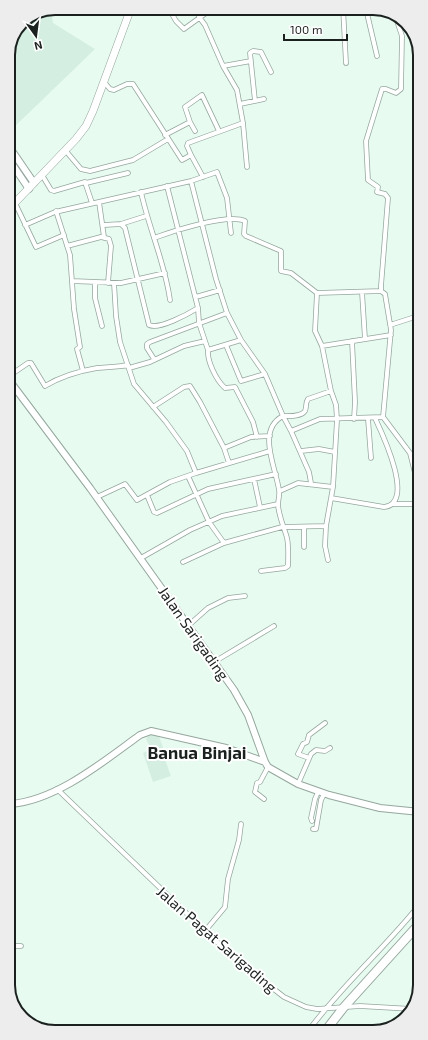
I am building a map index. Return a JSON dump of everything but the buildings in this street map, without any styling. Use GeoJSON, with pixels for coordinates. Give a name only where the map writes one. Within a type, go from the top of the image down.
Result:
{"type":"FeatureCollection","features":[{"type":"Feature","properties":{"kind":"highway"},"geometry":{"type":"LineString","coordinates":[[330,1025],[344,1007],[413,931]]}},
{"type":"Feature","properties":{"kind":"main road"},"geometry":{"type":"LineString","coordinates":[[15,203],[86,126],[128,15]]}},
{"type":"Feature","properties":{"kind":"street"},"geometry":{"type":"LineString","coordinates":[[173,15],[182,28],[187,28],[199,16],[205,25],[222,66],[237,90],[243,123],[247,167]]}},
{"type":"Feature","properties":{"kind":"street"},"geometry":{"type":"LineString","coordinates":[[343,15],[346,63]]}},
{"type":"Feature","properties":{"kind":"street"},"geometry":{"type":"LineString","coordinates":[[368,15],[377,56]]}},
{"type":"Feature","properties":{"kind":"street"},"geometry":{"type":"LineString","coordinates":[[398,24],[402,36],[401,89],[396,93],[386,88],[382,89],[366,141],[368,180],[378,187],[377,192],[385,194],[388,198],[382,291],[385,294],[391,335],[383,417],[410,453],[413,465]]}},
{"type":"Feature","properties":{"kind":"street"},"geometry":{"type":"LineString","coordinates":[[256,101],[251,52],[261,52],[271,72]]}},
{"type":"Feature","properties":{"kind":"street"},"geometry":{"type":"LineString","coordinates":[[222,66],[251,61]]}},
{"type":"Feature","properties":{"kind":"street"},"geometry":{"type":"LineString","coordinates":[[104,82],[110,89],[114,90],[127,84],[133,84],[182,160],[191,155]]}},
{"type":"Feature","properties":{"kind":"street"},"geometry":{"type":"LineString","coordinates":[[194,131],[185,107],[202,95],[219,131]]}},
{"type":"Feature","properties":{"kind":"street"},"geometry":{"type":"LineString","coordinates":[[240,104],[264,99]]}},
{"type":"Feature","properties":{"kind":"street"},"geometry":{"type":"LineString","coordinates":[[65,150],[80,169],[90,171],[133,160],[190,122]]}},
{"type":"Feature","properties":{"kind":"street"},"geometry":{"type":"LineString","coordinates":[[203,177],[187,146],[188,143],[243,123]]}},
{"type":"Feature","properties":{"kind":"street"},"geometry":{"type":"LineString","coordinates":[[15,155],[34,183]]}},
{"type":"Feature","properties":{"kind":"street"},"geometry":{"type":"LineString","coordinates":[[15,168],[29,189]]}},
{"type":"Feature","properties":{"kind":"street"},"geometry":{"type":"LineString","coordinates":[[25,225],[56,211],[191,181],[215,172],[218,173],[227,198],[231,233]]}},
{"type":"Feature","properties":{"kind":"street"},"geometry":{"type":"LineString","coordinates":[[42,174],[53,191],[128,173]]}},
{"type":"Feature","properties":{"kind":"street"},"geometry":{"type":"LineString","coordinates":[[191,181],[211,259],[227,313],[242,340],[265,374],[283,416],[301,451],[309,472],[311,483]]}},
{"type":"Feature","properties":{"kind":"street"},"geometry":{"type":"LineString","coordinates":[[86,183],[92,203]]}},
{"type":"Feature","properties":{"kind":"street"},"geometry":{"type":"LineString","coordinates":[[167,186],[196,297],[199,323],[208,350],[208,358],[218,380],[225,388],[235,387],[253,422],[257,437]]}},
{"type":"Feature","properties":{"kind":"street"},"geometry":{"type":"LineString","coordinates":[[141,192],[146,216],[165,273],[170,300]]}},
{"type":"Feature","properties":{"kind":"street"},"geometry":{"type":"LineString","coordinates":[[99,202],[104,225],[104,237]]}},
{"type":"Feature","properties":{"kind":"street"},"geometry":{"type":"LineString","coordinates":[[15,203],[36,247],[64,235]]}},
{"type":"Feature","properties":{"kind":"street"},"geometry":{"type":"LineString","coordinates":[[56,211],[72,265],[74,309],[80,347],[77,349],[83,371]]}},
{"type":"Feature","properties":{"kind":"street"},"geometry":{"type":"LineString","coordinates":[[104,225],[121,224],[146,216]]}},
{"type":"Feature","properties":{"kind":"street"},"geometry":{"type":"LineString","coordinates":[[154,238],[202,224],[229,219],[243,220],[245,222],[245,236],[281,251],[282,271],[291,273],[317,293],[382,291]]}},
{"type":"Feature","properties":{"kind":"street"},"geometry":{"type":"LineString","coordinates":[[121,224],[125,228],[150,326],[162,324],[198,308]]}},
{"type":"Feature","properties":{"kind":"street"},"geometry":{"type":"LineString","coordinates":[[67,246],[104,237]]}},
{"type":"Feature","properties":{"kind":"street"},"geometry":{"type":"LineString","coordinates":[[104,237],[108,239],[111,246],[108,283]]}},
{"type":"Feature","properties":{"kind":"street"},"geometry":{"type":"LineString","coordinates":[[72,281],[114,283],[138,280],[165,273]]}},
{"type":"Feature","properties":{"kind":"street"},"geometry":{"type":"LineString","coordinates":[[94,282],[95,298],[102,326]]}},
{"type":"Feature","properties":{"kind":"street"},"geometry":{"type":"LineString","coordinates":[[114,283],[116,316],[120,342],[134,384],[154,407],[187,451],[196,473]]}},
{"type":"Feature","properties":{"kind":"street"},"geometry":{"type":"LineString","coordinates":[[196,297],[220,290]]}},
{"type":"Feature","properties":{"kind":"street"},"geometry":{"type":"LineString","coordinates":[[362,292],[365,339]]}},
{"type":"Feature","properties":{"kind":"street"},"geometry":{"type":"LineString","coordinates":[[317,293],[315,326],[322,346],[331,391],[336,405],[337,420],[334,487],[326,526],[325,546],[328,560]]}},
{"type":"Feature","properties":{"kind":"street"},"geometry":{"type":"LineString","coordinates":[[154,359],[147,348],[147,344],[227,313]]}},
{"type":"Feature","properties":{"kind":"street"},"geometry":{"type":"LineString","coordinates":[[390,325],[413,318]]}},
{"type":"Feature","properties":{"kind":"street"},"geometry":{"type":"LineString","coordinates":[[322,346],[391,335]]}},
{"type":"Feature","properties":{"kind":"street"},"geometry":{"type":"LineString","coordinates":[[208,350],[226,346],[242,340]]}},
{"type":"Feature","properties":{"kind":"street"},"geometry":{"type":"LineString","coordinates":[[15,372],[28,362],[34,366],[45,385],[59,378],[64,378],[83,371],[129,366],[154,359],[184,346],[205,341]]}},
{"type":"Feature","properties":{"kind":"street"},"geometry":{"type":"LineString","coordinates":[[352,341],[355,402],[354,419]]}},
{"type":"Feature","properties":{"kind":"street"},"geometry":{"type":"LineString","coordinates":[[226,346],[241,381],[265,374]]}},
{"type":"Feature","properties":{"kind":"street"},"geometry":{"type":"LineString","coordinates":[[154,407],[184,387],[190,386],[224,448],[229,463]]}},
{"type":"Feature","properties":{"kind":"street","name":"Jalan Sarigading"},"geometry":{"type":"LineString","coordinates":[[15,388],[97,497],[234,690],[248,715],[267,764]]}},
{"type":"Feature","properties":{"kind":"street"},"geometry":{"type":"LineString","coordinates":[[261,570],[287,568],[289,554],[287,538],[282,527],[278,504],[280,491],[270,451],[270,436],[274,423],[283,416],[294,416],[305,411],[308,399],[331,391]]}},
{"type":"Feature","properties":{"kind":"street"},"geometry":{"type":"LineString","coordinates":[[291,431],[320,419],[337,420],[383,417]]}},
{"type":"Feature","properties":{"kind":"street"},"geometry":{"type":"LineString","coordinates":[[375,418],[388,446],[398,484],[392,504]]}},
{"type":"Feature","properties":{"kind":"street"},"geometry":{"type":"LineString","coordinates":[[368,419],[371,458]]}},
{"type":"Feature","properties":{"kind":"street"},"geometry":{"type":"LineString","coordinates":[[224,448],[251,437],[270,436]]}},
{"type":"Feature","properties":{"kind":"street"},"geometry":{"type":"LineString","coordinates":[[301,451],[319,449],[335,452]]}},
{"type":"Feature","properties":{"kind":"street"},"geometry":{"type":"LineString","coordinates":[[97,497],[125,484],[128,486],[135,500],[147,496],[170,482],[270,451]]}},
{"type":"Feature","properties":{"kind":"street"},"geometry":{"type":"LineString","coordinates":[[147,496],[155,513],[208,489],[276,474]]}},
{"type":"Feature","properties":{"kind":"street"},"geometry":{"type":"LineString","coordinates":[[188,476],[209,522],[224,543]]}},
{"type":"Feature","properties":{"kind":"street"},"geometry":{"type":"LineString","coordinates":[[254,479],[260,507]]}},
{"type":"Feature","properties":{"kind":"street"},"geometry":{"type":"LineString","coordinates":[[280,491],[298,483],[311,483],[334,487]]}},
{"type":"Feature","properties":{"kind":"street"},"geometry":{"type":"LineString","coordinates":[[331,498],[384,507],[392,504],[413,504]]}},
{"type":"Feature","properties":{"kind":"street"},"geometry":{"type":"LineString","coordinates":[[141,558],[190,530],[209,522],[237,511],[278,504]]}},
{"type":"Feature","properties":{"kind":"street"},"geometry":{"type":"LineString","coordinates":[[304,526],[304,546]]}},
{"type":"Feature","properties":{"kind":"street"},"geometry":{"type":"LineString","coordinates":[[183,562],[224,543],[282,527],[326,526]]}},
{"type":"Feature","properties":{"kind":"street"},"geometry":{"type":"LineString","coordinates":[[189,625],[208,608],[228,598],[245,596]]}},
{"type":"Feature","properties":{"kind":"street"},"geometry":{"type":"LineString","coordinates":[[214,662],[274,626]]}},
{"type":"Feature","properties":{"kind":"street"},"geometry":{"type":"LineString","coordinates":[[309,758],[298,754],[303,744],[307,742],[309,735],[324,723]]}},
{"type":"Feature","properties":{"kind":"street"},"geometry":{"type":"LineString","coordinates":[[15,803],[36,799],[56,789],[90,770],[140,735],[151,731],[226,748],[267,764],[298,784],[321,793],[380,808],[413,811]]}},
{"type":"Feature","properties":{"kind":"street"},"geometry":{"type":"LineString","coordinates":[[298,784],[309,758],[316,750],[325,751],[330,748]]}},
{"type":"Feature","properties":{"kind":"street"},"geometry":{"type":"LineString","coordinates":[[264,799],[255,792],[257,783],[260,782],[267,764]]}},
{"type":"Feature","properties":{"kind":"street","name":"Jalan Pagat Sarigading"},"geometry":{"type":"LineString","coordinates":[[56,789],[205,931],[239,962],[284,998],[306,1007],[317,1009],[360,1006],[405,1009]]}},
{"type":"Feature","properties":{"kind":"street"},"geometry":{"type":"LineString","coordinates":[[312,821],[311,818],[315,799],[321,793]]}},
{"type":"Feature","properties":{"kind":"street"},"geometry":{"type":"LineString","coordinates":[[313,829],[316,829],[321,793]]}},
{"type":"Feature","properties":{"kind":"street"},"geometry":{"type":"LineString","coordinates":[[205,931],[225,907],[228,879],[241,824]]}},
{"type":"Feature","properties":{"kind":"street"},"geometry":{"type":"LineString","coordinates":[[313,1025],[325,1009],[398,931],[413,913]]}},
{"type":"Feature","properties":{"kind":"street"},"geometry":{"type":"LineString","coordinates":[[15,946],[21,946]]}},
{"type":"Feature","properties":{"kind":"shaded area"},"geometry":{"type":"Polygon","coordinates":[[[52,15],[53,23],[95,49],[15,126],[16,44],[23,31],[29,25],[40,18],[52,15]]]}},
{"type":"Feature","properties":{"kind":"shaded area"},"geometry":{"type":"Polygon","coordinates":[[[158,734],[164,750],[162,751],[171,776],[153,782],[143,753],[151,749],[146,739],[149,735],[158,734]]]}},
{"type":"Feature","properties":{"kind":"district","name":"Banua Binjai"},"geometry":{"type":"Point","coordinates":[197,752]}}]}
